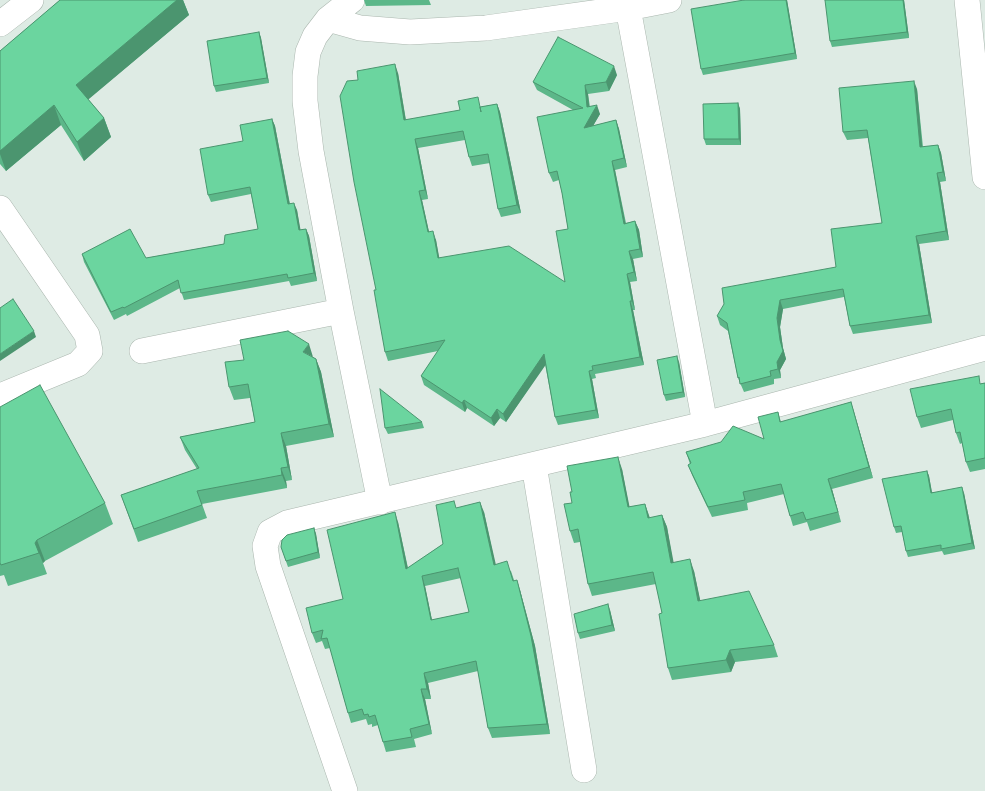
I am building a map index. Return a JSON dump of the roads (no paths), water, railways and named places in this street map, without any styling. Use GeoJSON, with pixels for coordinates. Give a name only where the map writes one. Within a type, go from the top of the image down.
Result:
{"type":"FeatureCollection","features":[{"type":"Feature","properties":{"kind":"street"},"geometry":{"type":"LineString","coordinates":[[0,24],[32,0]]}},
{"type":"Feature","properties":{"kind":"street"},"geometry":{"type":"LineString","coordinates":[[352,0],[328,19],[315,36],[308,52],[305,76],[305,101],[311,151],[380,502]]}},
{"type":"Feature","properties":{"kind":"street"},"geometry":{"type":"LineString","coordinates":[[328,19],[360,28],[410,32],[486,28],[628,8],[669,0]]}},
{"type":"Feature","properties":{"kind":"street"},"geometry":{"type":"LineString","coordinates":[[967,0],[985,177]]}},
{"type":"Feature","properties":{"kind":"street"},"geometry":{"type":"LineString","coordinates":[[628,8],[705,424]]}},
{"type":"Feature","properties":{"kind":"street"},"geometry":{"type":"LineString","coordinates":[[0,208],[87,335],[90,351],[78,364],[0,396]]}},
{"type":"Feature","properties":{"kind":"street"},"geometry":{"type":"LineString","coordinates":[[142,351],[341,311]]}},
{"type":"Feature","properties":{"kind":"street"},"geometry":{"type":"LineString","coordinates":[[345,791],[268,566],[266,546],[270,532],[287,523],[705,424],[985,348]]}},
{"type":"Feature","properties":{"kind":"street"},"geometry":{"type":"LineString","coordinates":[[534,465],[584,770]]}}]}
